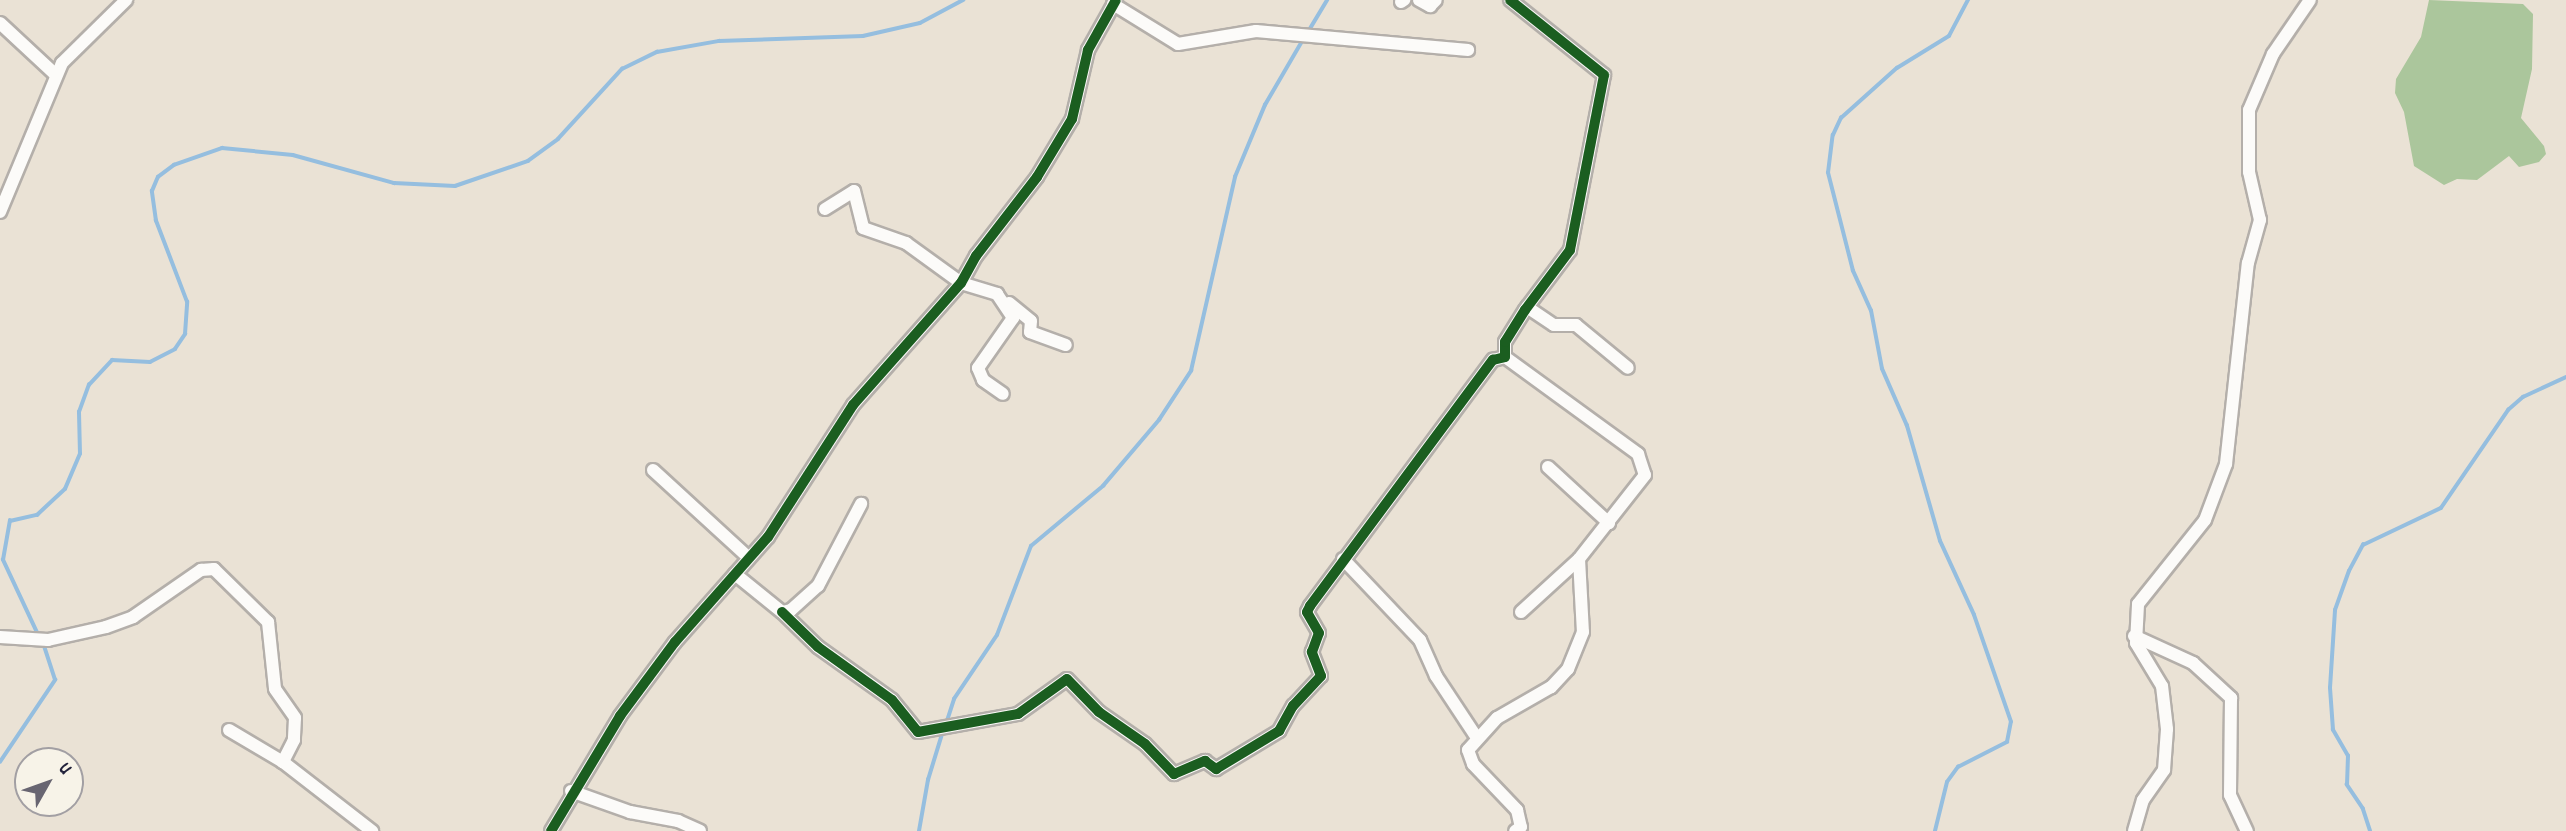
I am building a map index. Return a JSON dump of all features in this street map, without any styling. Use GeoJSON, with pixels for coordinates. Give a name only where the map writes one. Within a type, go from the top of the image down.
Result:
{"type":"FeatureCollection","features":[{"type":"Feature","properties":{"kind":"street"},"geometry":{"type":"LineString","coordinates":[[0,212],[62,63],[126,0]]}},
{"type":"Feature","properties":{"kind":"street"},"geometry":{"type":"LineString","coordinates":[[1419,0],[1430,6],[1436,0]]}},
{"type":"Feature","properties":{"kind":"street"},"geometry":{"type":"LineString","coordinates":[[1505,356],[1505,342],[1527,307],[1570,250],[1604,75],[1510,0]]}},
{"type":"Feature","properties":{"kind":"street"},"geometry":{"type":"LineString","coordinates":[[2134,831],[2143,800],[2164,770],[2167,729],[2162,686],[2138,650],[2134,636],[2144,591],[2198,531],[2226,464],[2248,263],[2260,220],[2249,173],[2249,110],[2273,54],[2310,0]]}},
{"type":"Feature","properties":{"kind":"street"},"geometry":{"type":"LineString","coordinates":[[551,831],[571,791],[620,716],[768,537],[853,405],[961,283],[1060,141],[1072,120],[1088,50],[1115,2],[1178,44],[1256,31],[1468,50]]}},
{"type":"Feature","properties":{"kind":"street"},"geometry":{"type":"LineString","coordinates":[[0,23],[57,75]]}},
{"type":"Feature","properties":{"kind":"street"},"geometry":{"type":"LineString","coordinates":[[825,209],[854,191],[863,228],[906,243],[961,283],[998,294],[1031,321],[1030,331],[1066,345]]}},
{"type":"Feature","properties":{"kind":"street"},"geometry":{"type":"LineString","coordinates":[[998,294],[1013,318],[978,368],[983,380],[1003,394]]}},
{"type":"Feature","properties":{"kind":"street"},"geometry":{"type":"LineString","coordinates":[[1527,307],[1554,325],[1576,325],[1628,368]]}},
{"type":"Feature","properties":{"kind":"street"},"geometry":{"type":"LineString","coordinates":[[1505,356],[1613,433],[1643,462],[1645,475],[1639,487],[1579,559],[1521,612]]}},
{"type":"Feature","properties":{"kind":"street"},"geometry":{"type":"LineString","coordinates":[[735,574],[782,612],[818,647],[898,706],[912,730],[1004,718],[1067,679],[1174,774],[1203,761],[1216,769],[1279,731],[1288,720],[1293,706],[1321,676],[1312,652],[1319,633],[1307,612],[1343,559],[1493,360],[1505,356]]}},
{"type":"Feature","properties":{"kind":"street"},"geometry":{"type":"LineString","coordinates":[[1548,467],[1609,523]]}},
{"type":"Feature","properties":{"kind":"street"},"geometry":{"type":"LineString","coordinates":[[653,470],[749,558]]}},
{"type":"Feature","properties":{"kind":"street"},"geometry":{"type":"LineString","coordinates":[[782,612],[818,586],[861,504]]}},
{"type":"Feature","properties":{"kind":"street"},"geometry":{"type":"LineString","coordinates":[[1343,559],[1420,640],[1436,676],[1477,738]]}},
{"type":"Feature","properties":{"kind":"street"},"geometry":{"type":"LineString","coordinates":[[1514,831],[1521,827],[1517,810],[1468,757],[1477,738],[1513,706],[1551,687],[1575,659],[1583,632],[1579,559]]}},
{"type":"Feature","properties":{"kind":"street"},"geometry":{"type":"LineString","coordinates":[[0,637],[48,640],[106,627],[133,617],[201,570],[214,569],[268,622],[275,689],[295,718],[294,740],[283,762]]}},
{"type":"Feature","properties":{"kind":"street"},"geometry":{"type":"LineString","coordinates":[[2134,636],[2193,663],[2231,698],[2230,794],[2247,831]]}},
{"type":"Feature","properties":{"kind":"street"},"geometry":{"type":"LineString","coordinates":[[229,730],[283,762],[372,831]]}},
{"type":"Feature","properties":{"kind":"street"},"geometry":{"type":"LineString","coordinates":[[571,791],[630,812],[678,821],[700,831]]}},
{"type":"Feature","properties":{"kind":"green space"},"geometry":{"type":"Polygon","coordinates":[[[2429,0],[2523,4],[2533,14],[2532,69],[2521,118],[2544,146],[2546,154],[2539,162],[2519,167],[2509,156],[2477,180],[2457,179],[2444,185],[2414,166],[2404,112],[2395,93],[2396,79],[2421,37],[2429,0]]]}},
{"type":"Feature","properties":{"kind":"waterway"},"geometry":{"type":"LineString","coordinates":[[39,637],[3,560],[10,521],[37,515],[65,489],[80,454],[79,412],[89,385],[112,360],[150,362],[175,349],[185,334],[187,302],[156,221],[152,191],[158,177],[174,165],[222,148],[293,155],[394,183],[455,186],[528,161],[558,139],[622,69],[657,52],[719,41],[863,36],[920,23],[963,0]]}},
{"type":"Feature","properties":{"kind":"waterway"},"geometry":{"type":"LineString","coordinates":[[1308,32],[1327,0]]}},
{"type":"Feature","properties":{"kind":"waterway"},"geometry":{"type":"LineString","coordinates":[[1935,831],[1947,782],[1958,767],[2007,742],[2011,722],[1974,615],[1940,541],[1907,426],[1882,369],[1871,311],[1853,271],[1828,173],[1833,135],[1841,118],[1897,68],[1949,36],[1968,0]]}},
{"type":"Feature","properties":{"kind":"waterway"},"geometry":{"type":"LineString","coordinates":[[946,724],[954,699],[997,635],[1031,546],[1103,486],[1159,420],[1191,371],[1235,177],[1265,105],[1304,38]]}},
{"type":"Feature","properties":{"kind":"waterway"},"geometry":{"type":"LineString","coordinates":[[2370,831],[2363,809],[2347,785],[2348,756],[2333,730],[2330,688],[2335,610],[2349,571],[2363,545],[2441,508],[2508,410],[2523,397],[2566,377]]}},
{"type":"Feature","properties":{"kind":"waterway"},"geometry":{"type":"LineString","coordinates":[[0,762],[55,680],[43,643]]}},
{"type":"Feature","properties":{"kind":"waterway"},"geometry":{"type":"LineString","coordinates":[[919,831],[928,780],[943,731]]}},
{"type":"Feature","properties":{"kind":"cycle path"},"geometry":{"type":"LineString","coordinates":[[551,831],[620,716],[675,642],[768,537],[853,405],[961,283],[976,256],[1037,177],[1072,119],[1088,50],[1116,0]]}},
{"type":"Feature","properties":{"kind":"cycle path"},"geometry":{"type":"LineString","coordinates":[[782,612],[818,647],[892,700],[918,732],[1018,714],[1067,679],[1099,712],[1145,744],[1174,774],[1205,761],[1216,769],[1279,731],[1293,706],[1321,676],[1312,652],[1319,633],[1307,612],[1310,606],[1493,360],[1505,357],[1505,342],[1525,310],[1570,250],[1604,75],[1510,0]]}}]}
